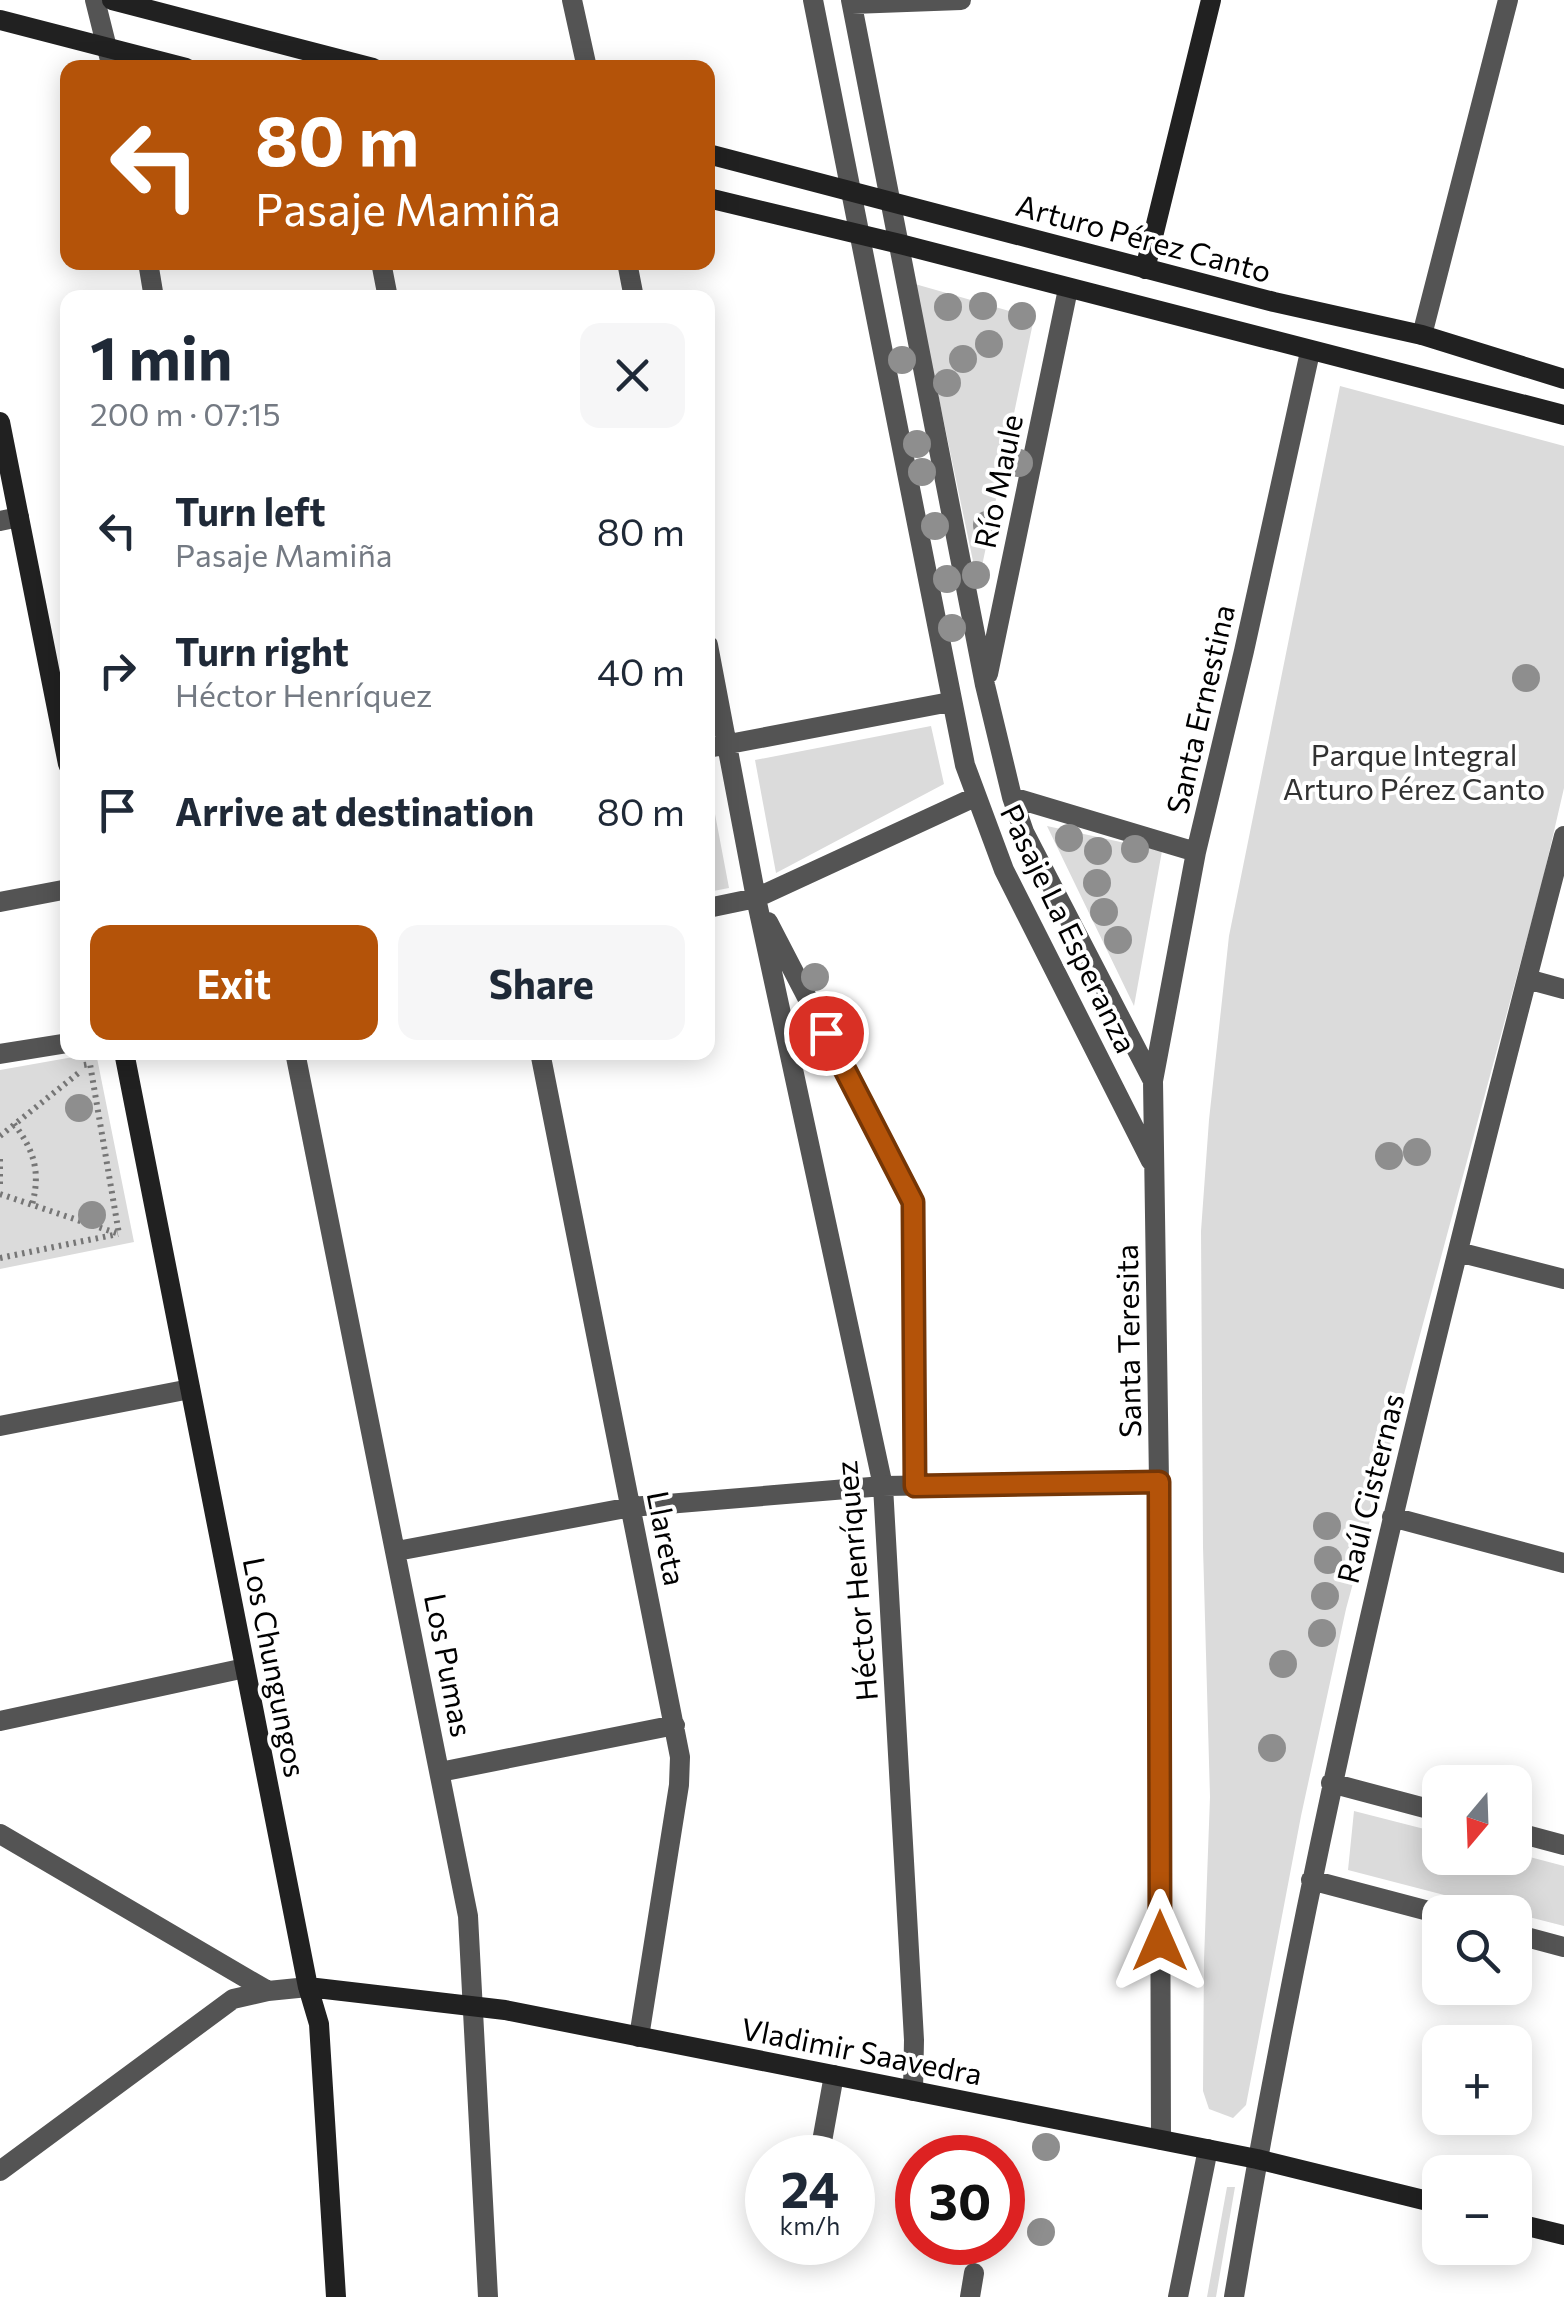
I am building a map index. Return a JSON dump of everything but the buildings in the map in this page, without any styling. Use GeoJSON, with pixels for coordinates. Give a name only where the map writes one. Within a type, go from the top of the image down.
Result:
{"type":"FeatureCollection","features":[{"type":"Feature","properties":{"kind":"street"},"geometry":{"type":"LineString","coordinates":[[95,0],[110,57]]}},
{"type":"Feature","properties":{"kind":"street"},"geometry":{"type":"LineString","coordinates":[[112,0],[342,60]]}},
{"type":"Feature","properties":{"kind":"street"},"geometry":{"type":"LineString","coordinates":[[572,0],[585,60]]}},
{"type":"Feature","properties":{"kind":"street","name":"Pasaje La Esperanza"},"geometry":{"type":"LineString","coordinates":[[814,0],[950,702],[975,797],[1004,870],[1154,1168]]}},
{"type":"Feature","properties":{"kind":"street"},"geometry":{"type":"LineString","coordinates":[[852,2],[961,0]]}},
{"type":"Feature","properties":{"kind":"street"},"geometry":{"type":"LineString","coordinates":[[1145,269],[1211,0]]}},
{"type":"Feature","properties":{"kind":"street"},"geometry":{"type":"LineString","coordinates":[[1422,336],[1508,0]]}},
{"type":"Feature","properties":{"kind":"street","name":"Pasaje La Esperanza"},"geometry":{"type":"LineString","coordinates":[[852,2],[985,685],[1012,797],[1040,866],[1153,1081]]}},
{"type":"Feature","properties":{"kind":"street"},"geometry":{"type":"LineString","coordinates":[[0,20],[110,57]]}},
{"type":"Feature","properties":{"kind":"street","name":"Arturo Pérez Canto"},"geometry":{"type":"LineString","coordinates":[[715,156],[1145,269],[1422,336],[1564,378]]}},
{"type":"Feature","properties":{"kind":"street"},"geometry":{"type":"LineString","coordinates":[[715,200],[1564,415]]}},
{"type":"Feature","properties":{"kind":"street","name":"Río Maule"},"geometry":{"type":"LineString","coordinates":[[985,685],[1068,289]]}},
{"type":"Feature","properties":{"kind":"street","name":"Santa Ernestina"},"geometry":{"type":"LineString","coordinates":[[1153,1081],[1196,852],[1310,352]]}},
{"type":"Feature","properties":{"kind":"street"},"geometry":{"type":"LineString","coordinates":[[0,422],[9,519],[60,731]]}},
{"type":"Feature","properties":{"kind":"street"},"geometry":{"type":"LineString","coordinates":[[718,746],[950,702]]}},
{"type":"Feature","properties":{"kind":"street","name":"Héctor Henríquez"},"geometry":{"type":"LineString","coordinates":[[715,715],[718,746],[756,898],[883,1486],[914,2040],[913,2091]]}},
{"type":"Feature","properties":{"kind":"street"},"geometry":{"type":"LineString","coordinates":[[715,907],[756,898],[975,797]]}},
{"type":"Feature","properties":{"kind":"street"},"geometry":{"type":"LineString","coordinates":[[1012,797],[1196,852]]}},
{"type":"Feature","properties":{"kind":"street","name":"Raúl Cisternas"},"geometry":{"type":"LineString","coordinates":[[1234,2297],[1330,1783],[1392,1517],[1564,836]]}},
{"type":"Feature","properties":{"kind":"street"},"geometry":{"type":"LineString","coordinates":[[0,902],[60,891]]}},
{"type":"Feature","properties":{"kind":"street","name":"Héctor Henríquez"},"geometry":{"type":"LineString","coordinates":[[756,898],[913,1202],[915,1486]]}},
{"type":"Feature","properties":{"kind":"street"},"geometry":{"type":"LineString","coordinates":[[1527,979],[1564,989]]}},
{"type":"Feature","properties":{"kind":"street"},"geometry":{"type":"LineString","coordinates":[[0,1054],[60,1044]]}},
{"type":"Feature","properties":{"kind":"street","name":"Los Chungungos"},"geometry":{"type":"LineString","coordinates":[[126,1060],[308,1987],[319,2024],[336,2297]]}},
{"type":"Feature","properties":{"kind":"street","name":"Los Pumas"},"geometry":{"type":"LineString","coordinates":[[297,1060],[468,1916],[476,2004],[488,2297]]}},
{"type":"Feature","properties":{"kind":"street","name":"Llareta"},"geometry":{"type":"LineString","coordinates":[[542,1060],[680,1757],[679,1785],[639,2037]]}},
{"type":"Feature","properties":{"kind":"street","name":"Santa Teresita"},"geometry":{"type":"LineString","coordinates":[[1153,1081],[1161,2140]]}},
{"type":"Feature","properties":{"kind":"street"},"geometry":{"type":"LineString","coordinates":[[1458,1252],[1564,1278]]}},
{"type":"Feature","properties":{"kind":"street"},"geometry":{"type":"LineString","coordinates":[[0,1426],[190,1389]]}},
{"type":"Feature","properties":{"kind":"street"},"geometry":{"type":"LineString","coordinates":[[397,1552],[631,1507],[883,1486],[1159,1482]]}},
{"type":"Feature","properties":{"kind":"street"},"geometry":{"type":"LineString","coordinates":[[1392,1517],[1564,1563]]}},
{"type":"Feature","properties":{"kind":"street"},"geometry":{"type":"LineString","coordinates":[[0,1721],[245,1668]]}},
{"type":"Feature","properties":{"kind":"street"},"geometry":{"type":"LineString","coordinates":[[440,1772],[674,1725]]}},
{"type":"Feature","properties":{"kind":"street"},"geometry":{"type":"LineString","coordinates":[[1330,1783],[1422,1807]]}},
{"type":"Feature","properties":{"kind":"street"},"geometry":{"type":"LineString","coordinates":[[0,1834],[268,1990]]}},
{"type":"Feature","properties":{"kind":"street"},"geometry":{"type":"LineString","coordinates":[[1532,1836],[1564,1844]]}},
{"type":"Feature","properties":{"kind":"street"},"geometry":{"type":"LineString","coordinates":[[1312,1880],[1422,1909]]}},
{"type":"Feature","properties":{"kind":"street"},"geometry":{"type":"LineString","coordinates":[[1532,1939],[1564,1947]]}},
{"type":"Feature","properties":{"kind":"street","name":"Vladimir Saavedra"},"geometry":{"type":"LineString","coordinates":[[0,2171],[233,1998],[308,1987],[476,2004],[1257,2158],[1422,2199]]}},
{"type":"Feature","properties":{"kind":"street"},"geometry":{"type":"LineString","coordinates":[[823,2135],[834,2075]]}},
{"type":"Feature","properties":{"kind":"street"},"geometry":{"type":"LineString","coordinates":[[1178,2297],[1208,2149]]}},
{"type":"Feature","properties":{"kind":"street"},"geometry":{"type":"LineString","coordinates":[[1532,2227],[1564,2235]]}},
{"type":"Feature","properties":{"kind":"street"},"geometry":{"type":"LineString","coordinates":[[970,2297],[974,2273]]}},
{"type":"Feature","properties":{"kind":"path"},"geometry":{"type":"LineString","coordinates":[[72,1067],[90,1064]]}},
{"type":"Feature","properties":{"kind":"path"},"geometry":{"type":"LineString","coordinates":[[0,1136],[90,1064]]}},
{"type":"Feature","properties":{"kind":"path"},"geometry":{"type":"LineString","coordinates":[[90,1064],[119,1234]]}},
{"type":"Feature","properties":{"kind":"path"},"geometry":{"type":"LineString","coordinates":[[14,1124],[30,1146],[37,1185],[32,1205]]}},
{"type":"Feature","properties":{"kind":"path"},"geometry":{"type":"LineString","coordinates":[[0,1159],[0,1186]]}},
{"type":"Feature","properties":{"kind":"path"},"geometry":{"type":"LineString","coordinates":[[0,1194],[119,1234]]}},
{"type":"Feature","properties":{"kind":"path"},"geometry":{"type":"LineString","coordinates":[[0,1258],[119,1234]]}},
{"type":"Feature","properties":{"kind":"green space"},"geometry":{"type":"Polygon","coordinates":[[[915,284],[1034,318],[978,585],[915,284]]]}},
{"type":"Feature","properties":{"kind":"green space","name":"Parque Integral Arturo Pérez Canto"},"geometry":{"type":"Polygon","coordinates":[[[1340,386],[1564,446],[1564,788],[1542,883],[1346,1609],[1301,1816],[1246,2105],[1233,2118],[1209,2109],[1203,2091],[1210,1797],[1203,1547],[1201,1231],[1229,936],[1340,386]]]}},
{"type":"Feature","properties":{"kind":"green space"},"geometry":{"type":"Polygon","coordinates":[[[931,726],[944,784],[776,873],[755,760],[931,726]]]}},
{"type":"Feature","properties":{"kind":"green space"},"geometry":{"type":"Polygon","coordinates":[[[715,814],[729,888],[715,891],[715,814]]]}},
{"type":"Feature","properties":{"kind":"green space"},"geometry":{"type":"Polygon","coordinates":[[[1047,826],[1162,851],[1134,1006],[1047,826]]]}},
{"type":"Feature","properties":{"kind":"green space"},"geometry":{"type":"Polygon","coordinates":[[[60,1059],[97,1060],[134,1242],[0,1269],[0,1070],[60,1059]]]}},
{"type":"Feature","properties":{"kind":"green space"},"geometry":{"type":"Polygon","coordinates":[[[1354,1811],[1422,1828],[1422,1875],[1532,1875],[1532,1858],[1564,1866],[1564,1926],[1532,1918],[1532,1895],[1444,1895],[1348,1870],[1354,1811]]]}},
{"type":"Feature","properties":{"kind":"green space"},"geometry":{"type":"Polygon","coordinates":[[[1227,2187],[1235,2187],[1216,2297],[1207,2297],[1227,2187]]]}},
{"type":"Feature","properties":{"kind":"route"},"geometry":{"type":"LineString","coordinates":[[826,1033],[913,1202],[915,1486],[1159,1482],[1160,1941]]}}]}
